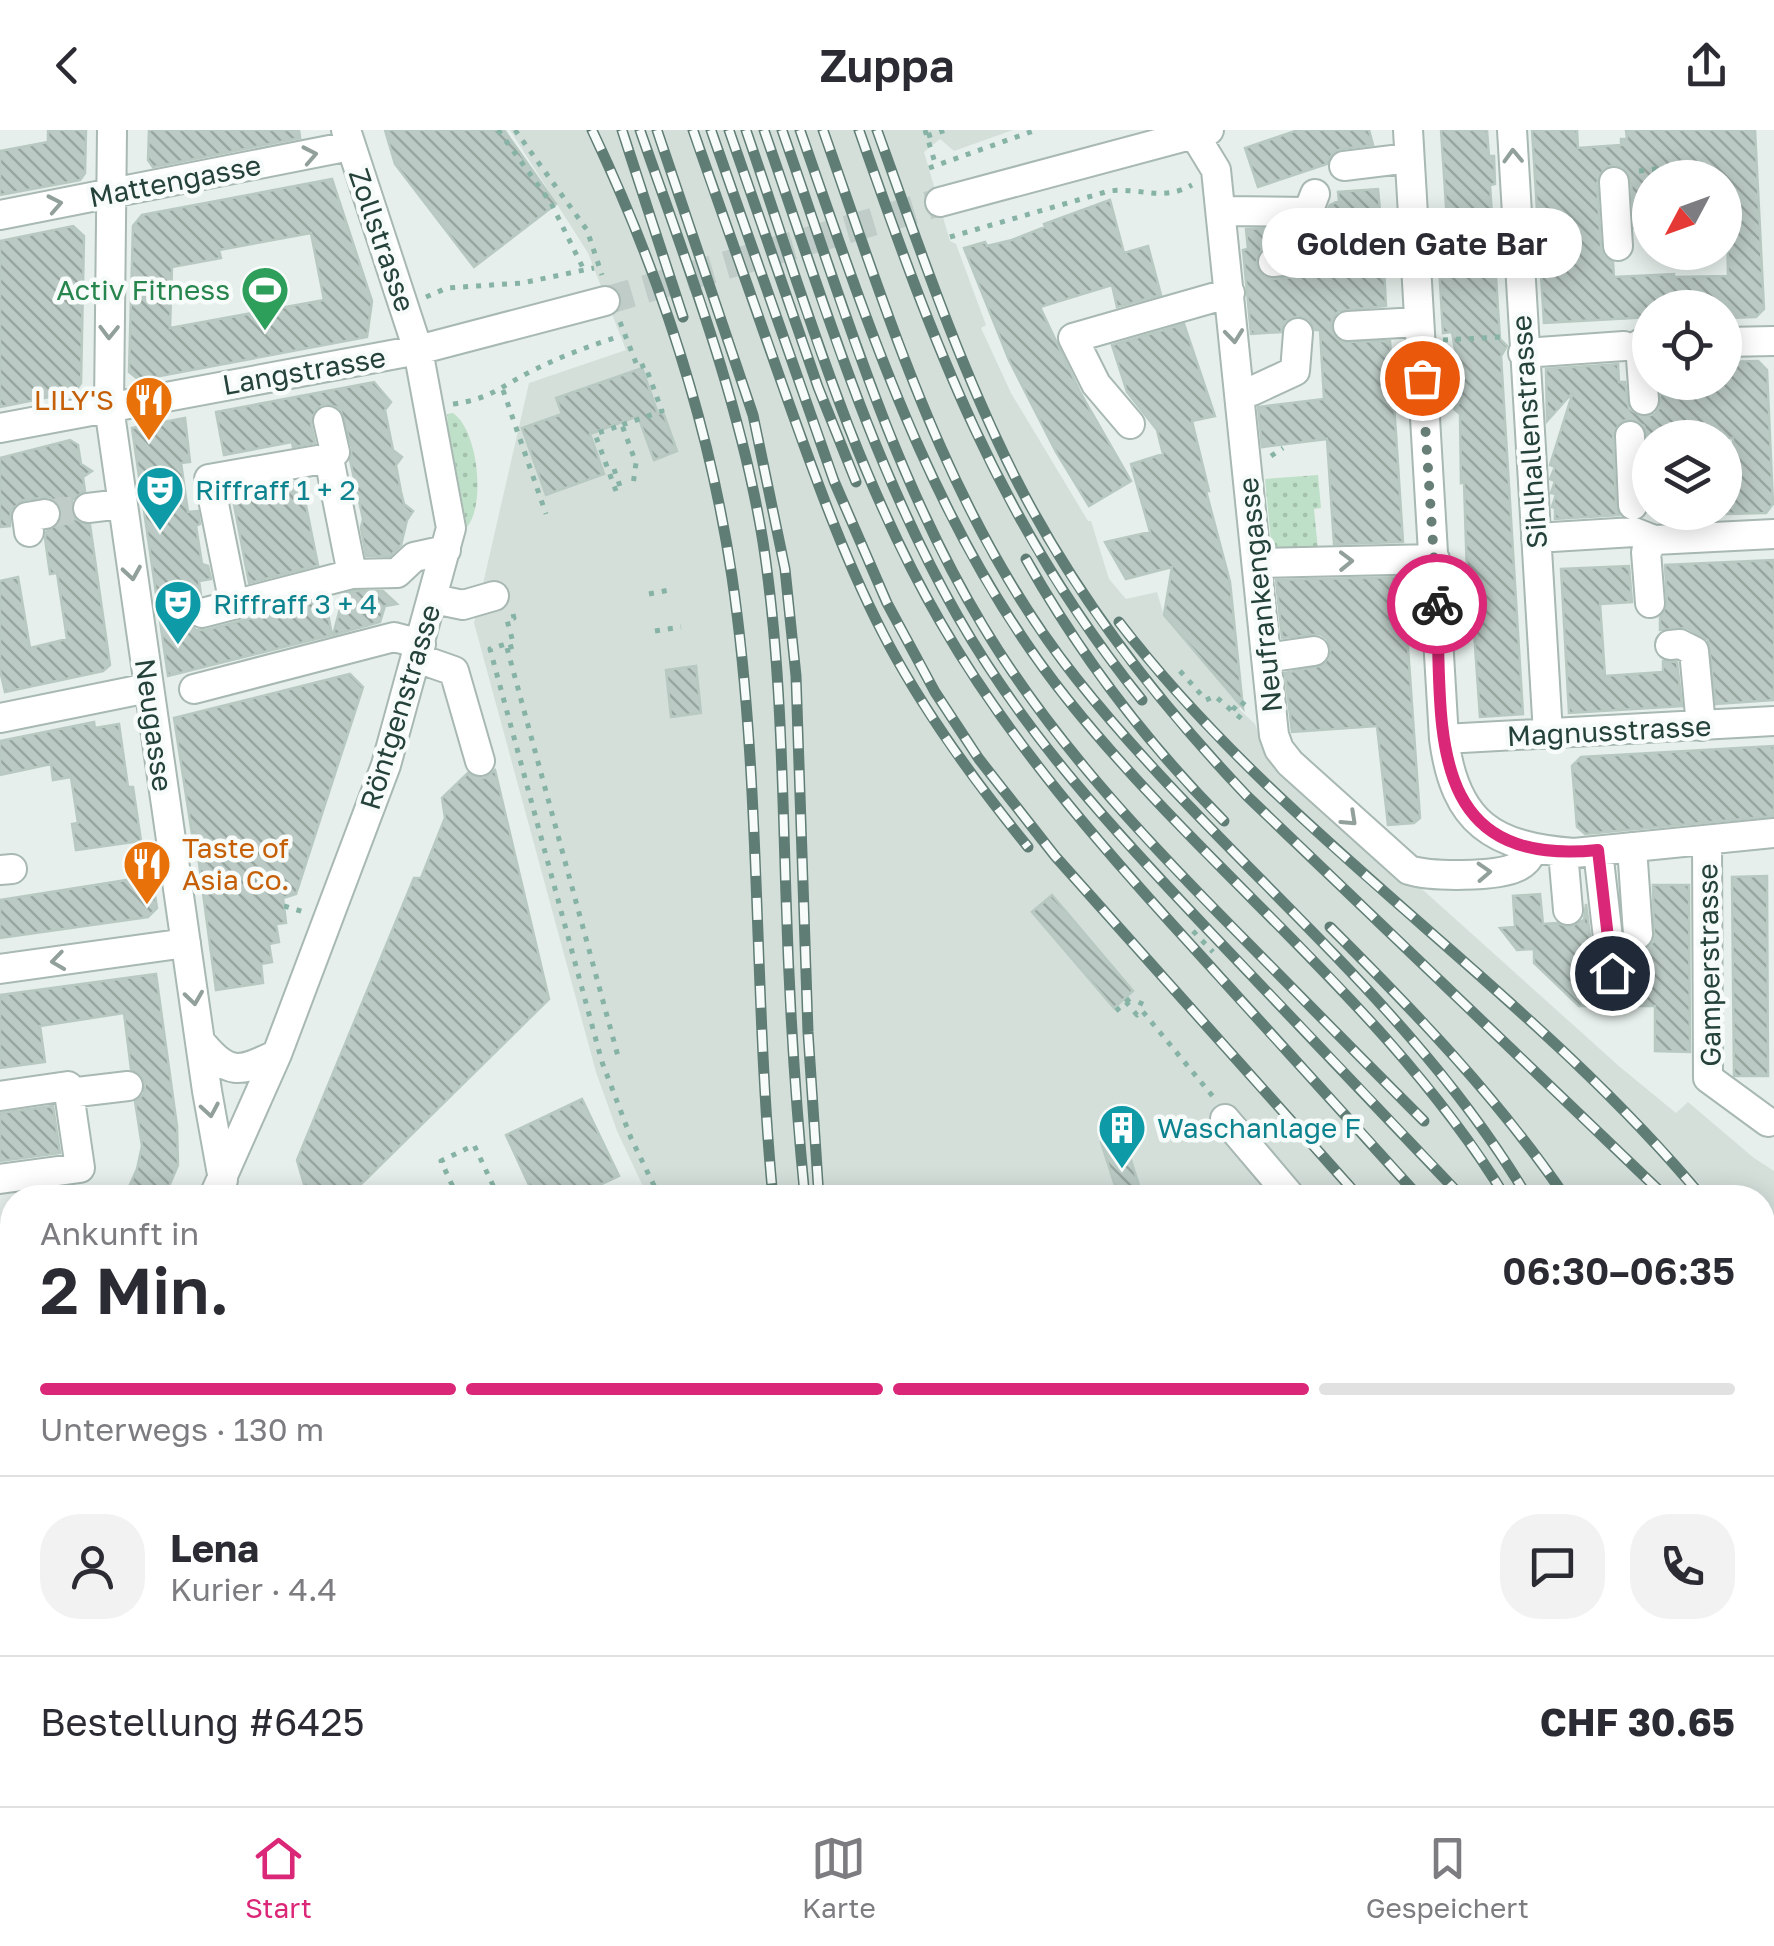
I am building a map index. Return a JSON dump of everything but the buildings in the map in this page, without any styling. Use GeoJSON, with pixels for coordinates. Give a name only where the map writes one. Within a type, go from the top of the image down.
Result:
{"type":"FeatureCollection","features":[{"type":"Feature","properties":{"kind":"street","name":"Neugasse"},"geometry":{"type":"LineString","coordinates":[[112,130],[108,407],[122,504],[150,624],[148,688],[220,1185]]}},
{"type":"Feature","properties":{"kind":"street","name":"Sihlhallenstrasse"},"geometry":{"type":"LineString","coordinates":[[1512,130],[1522,354],[1548,734]]}},
{"type":"Feature","properties":{"kind":"street"},"geometry":{"type":"LineString","coordinates":[[940,202],[1185,133]]}},
{"type":"Feature","properties":{"kind":"street","name":"Neufrankengasse"},"geometry":{"type":"LineString","coordinates":[[1185,133],[1216,170],[1274,734],[1282,754],[1405,868],[1434,875],[1506,870],[1527,861],[1534,849]]}},
{"type":"Feature","properties":{"kind":"street","name":"Mattengasse"},"geometry":{"type":"LineString","coordinates":[[0,215],[111,194],[348,138]]}},
{"type":"Feature","properties":{"kind":"street","name":"Zollstrasse"},"geometry":{"type":"LineString","coordinates":[[348,138],[418,350]]}},
{"type":"Feature","properties":{"kind":"street"},"geometry":{"type":"LineString","coordinates":[[1344,166],[1409,144],[1444,739],[1454,785],[1470,812],[1506,842],[1563,852],[1774,833]]}},
{"type":"Feature","properties":{"kind":"street"},"geometry":{"type":"LineString","coordinates":[[1618,246],[1626,176]]}},
{"type":"Feature","properties":{"kind":"street"},"geometry":{"type":"LineString","coordinates":[[1221,211],[1308,212],[1314,194]]}},
{"type":"Feature","properties":{"kind":"street"},"geometry":{"type":"LineString","coordinates":[[1273,262],[1387,250]]}},
{"type":"Feature","properties":{"kind":"street"},"geometry":{"type":"LineString","coordinates":[[1130,424],[1096,384],[1072,338],[1230,293]]}},
{"type":"Feature","properties":{"kind":"street","name":"Langstrasse"},"geometry":{"type":"LineString","coordinates":[[0,428],[418,350],[608,298]]}},
{"type":"Feature","properties":{"kind":"street"},"geometry":{"type":"LineString","coordinates":[[1348,326],[1418,322]]}},
{"type":"Feature","properties":{"kind":"street"},"geometry":{"type":"LineString","coordinates":[[1240,390],[1252,391],[1295,371],[1298,333]]}},
{"type":"Feature","properties":{"kind":"street"},"geometry":{"type":"LineString","coordinates":[[1742,342],[1774,342]]}},
{"type":"Feature","properties":{"kind":"street"},"geometry":{"type":"LineString","coordinates":[[1522,354],[1632,344]]}},
{"type":"Feature","properties":{"kind":"street","name":"Röntgenstrasse"},"geometry":{"type":"LineString","coordinates":[[223,1185],[386,765],[446,550],[450,512],[418,350]]}},
{"type":"Feature","properties":{"kind":"street"},"geometry":{"type":"LineString","coordinates":[[234,604],[209,479],[329,458],[334,452],[328,421]]}},
{"type":"Feature","properties":{"kind":"street"},"geometry":{"type":"LineString","coordinates":[[1630,436],[1632,456]]}},
{"type":"Feature","properties":{"kind":"street"},"geometry":{"type":"LineString","coordinates":[[329,458],[352,574]]}},
{"type":"Feature","properties":{"kind":"street"},"geometry":{"type":"LineString","coordinates":[[88,508],[122,504]]}},
{"type":"Feature","properties":{"kind":"street"},"geometry":{"type":"LineString","coordinates":[[1536,538],[1632,527]]}},
{"type":"Feature","properties":{"kind":"street"},"geometry":{"type":"LineString","coordinates":[[1640,530],[1650,604]]}},
{"type":"Feature","properties":{"kind":"street"},"geometry":{"type":"LineString","coordinates":[[1706,530],[1774,534]]}},
{"type":"Feature","properties":{"kind":"street"},"geometry":{"type":"LineString","coordinates":[[202,613],[352,574],[397,574],[414,557],[446,550]]}},
{"type":"Feature","properties":{"kind":"street"},"geometry":{"type":"LineString","coordinates":[[1256,563],[1435,559]]}},
{"type":"Feature","properties":{"kind":"street"},"geometry":{"type":"LineString","coordinates":[[434,599],[462,604],[502,600]]}},
{"type":"Feature","properties":{"kind":"street"},"geometry":{"type":"LineString","coordinates":[[194,689],[394,637],[454,671],[480,761]]}},
{"type":"Feature","properties":{"kind":"street"},"geometry":{"type":"LineString","coordinates":[[1670,645],[1680,644],[1694,651],[1701,726]]}},
{"type":"Feature","properties":{"kind":"street"},"geometry":{"type":"LineString","coordinates":[[1266,658],[1314,651]]}},
{"type":"Feature","properties":{"kind":"street"},"geometry":{"type":"LineString","coordinates":[[0,718],[148,688]]}},
{"type":"Feature","properties":{"kind":"street","name":"Magnusstrasse"},"geometry":{"type":"LineString","coordinates":[[1444,739],[1774,722]]}},
{"type":"Feature","properties":{"kind":"street","name":"Gamperstrasse"},"geometry":{"type":"LineString","coordinates":[[1706,840],[1708,1078],[1768,1122]]}},
{"type":"Feature","properties":{"kind":"street"},"geometry":{"type":"LineString","coordinates":[[1632,847],[1638,934]]}},
{"type":"Feature","properties":{"kind":"street"},"geometry":{"type":"LineString","coordinates":[[1598,850],[1612,973]]}},
{"type":"Feature","properties":{"kind":"street"},"geometry":{"type":"LineString","coordinates":[[1563,852],[1568,910]]}},
{"type":"Feature","properties":{"kind":"street"},"geometry":{"type":"LineString","coordinates":[[0,969],[186,943]]}},
{"type":"Feature","properties":{"kind":"street"},"geometry":{"type":"LineString","coordinates":[[200,1041],[227,1068],[241,1070],[277,1054]]}},
{"type":"Feature","properties":{"kind":"street"},"geometry":{"type":"LineString","coordinates":[[0,1096],[68,1086],[80,1168],[11,1185]]}},
{"type":"Feature","properties":{"kind":"street"},"geometry":{"type":"LineString","coordinates":[[69,1093],[128,1086]]}},
{"type":"Feature","properties":{"kind":"street"},"geometry":{"type":"LineString","coordinates":[[1225,1119],[1281,1185]]}},
{"type":"Feature","properties":{"kind":"path"},"geometry":{"type":"LineString","coordinates":[[498,130],[550,203],[584,270]]}},
{"type":"Feature","properties":{"kind":"path"},"geometry":{"type":"LineString","coordinates":[[515,130],[587,230],[608,298],[638,368],[645,365],[662,411],[596,434],[618,490],[614,469]]}},
{"type":"Feature","properties":{"kind":"path"},"geometry":{"type":"LineString","coordinates":[[946,130],[926,133],[932,167],[1036,130]]}},
{"type":"Feature","properties":{"kind":"path"},"geometry":{"type":"LineString","coordinates":[[1626,176],[1632,175]]}},
{"type":"Feature","properties":{"kind":"path"},"geometry":{"type":"LineString","coordinates":[[950,237],[1109,190],[1127,188],[1153,196],[1168,195],[1204,176]]}},
{"type":"Feature","properties":{"kind":"path"},"geometry":{"type":"LineString","coordinates":[[420,300],[447,288],[522,283],[594,268]]}},
{"type":"Feature","properties":{"kind":"path"},"geometry":{"type":"LineString","coordinates":[[446,404],[468,402],[503,390],[573,351],[620,336]]}},
{"type":"Feature","properties":{"kind":"path"},"geometry":{"type":"LineString","coordinates":[[1448,340],[1498,337]]}},
{"type":"Feature","properties":{"kind":"path"},"geometry":{"type":"LineString","coordinates":[[503,390],[546,514]]}},
{"type":"Feature","properties":{"kind":"path"},"geometry":{"type":"LineString","coordinates":[[622,425],[636,464],[634,485]]}},
{"type":"Feature","properties":{"kind":"path"},"geometry":{"type":"LineString","coordinates":[[648,594],[674,590]]}},
{"type":"Feature","properties":{"kind":"path"},"geometry":{"type":"LineString","coordinates":[[502,600],[514,618],[507,620],[514,646],[507,648]]}},
{"type":"Feature","properties":{"kind":"path"},"geometry":{"type":"LineString","coordinates":[[655,631],[680,628]]}},
{"type":"Feature","properties":{"kind":"path"},"geometry":{"type":"LineString","coordinates":[[618,1060],[506,644],[490,649],[602,1062],[654,1185]]}},
{"type":"Feature","properties":{"kind":"path"},"geometry":{"type":"LineString","coordinates":[[1180,671],[1206,700],[1215,696],[1249,725]]}},
{"type":"Feature","properties":{"kind":"path"},"geometry":{"type":"LineString","coordinates":[[1232,710],[1238,704]]}},
{"type":"Feature","properties":{"kind":"path"},"geometry":{"type":"LineString","coordinates":[[284,906],[304,912]]}},
{"type":"Feature","properties":{"kind":"path"},"geometry":{"type":"LineString","coordinates":[[1193,931],[1213,952]]}},
{"type":"Feature","properties":{"kind":"path"},"geometry":{"type":"LineString","coordinates":[[1116,1011],[1134,995]]}},
{"type":"Feature","properties":{"kind":"path"},"geometry":{"type":"LineString","coordinates":[[1142,1001],[1139,1006],[1222,1107],[1225,1119]]}},
{"type":"Feature","properties":{"kind":"path"},"geometry":{"type":"LineString","coordinates":[[1126,1002],[1138,1016],[1143,1011]]}},
{"type":"Feature","properties":{"kind":"path"},"geometry":{"type":"LineString","coordinates":[[453,1185],[441,1161],[474,1145],[494,1185]]}},
{"type":"Feature","properties":{"kind":"shaded area"},"geometry":{"type":"Polygon","coordinates":[[[510,130],[1013,130],[954,151],[940,139],[924,152],[950,241],[956,244],[986,325],[981,328],[1011,393],[1091,521],[1109,579],[1126,599],[1157,592],[1164,616],[1255,724],[1267,755],[1676,1113],[1688,1102],[1774,1171],[1774,1185],[642,1185],[596,1072],[474,623],[529,383],[626,350],[588,253],[510,130]]]}},
{"type":"Feature","properties":{"kind":"green space"},"geometry":{"type":"Polygon","coordinates":[[[453,413],[468,435],[476,468],[476,502],[467,527],[448,426],[447,414],[453,413]]]}},
{"type":"Feature","properties":{"kind":"green space"},"geometry":{"type":"Polygon","coordinates":[[[1318,475],[1321,508],[1314,509],[1318,550],[1272,551],[1265,479],[1318,475]]]}},
{"type":"Feature","properties":{"kind":"tunnel"},"geometry":{"type":"LineString","coordinates":[[605,301],[940,202]]}},
{"type":"Feature","properties":{"kind":"tunnel"},"geometry":{"type":"LineString","coordinates":[[45,514],[88,508]]}},
{"type":"Feature","properties":{"kind":"tunnel"},"geometry":{"type":"LineString","coordinates":[[160,622],[202,613]]}},
{"type":"Feature","properties":{"kind":"railway"},"geometry":{"type":"LineString","coordinates":[[592,130],[639,238],[679,349],[710,462],[732,577],[748,731],[772,1185]]}},
{"type":"Feature","properties":{"kind":"railway"},"geometry":{"type":"LineString","coordinates":[[622,130],[683,317]]}},
{"type":"Feature","properties":{"kind":"railway"},"geometry":{"type":"LineString","coordinates":[[640,130],[726,385],[763,542],[777,674],[791,1009],[804,1185]]}},
{"type":"Feature","properties":{"kind":"railway"},"geometry":{"type":"LineString","coordinates":[[657,130],[753,415],[785,569],[796,676],[808,1032],[818,1185]]}},
{"type":"Feature","properties":{"kind":"railway"},"geometry":{"type":"LineString","coordinates":[[693,130],[805,449],[858,583],[890,647],[937,725],[1028,847]]}},
{"type":"Feature","properties":{"kind":"railway"},"geometry":{"type":"LineString","coordinates":[[711,130],[834,481],[887,603],[935,692],[979,759],[1055,856],[1348,1185]]}},
{"type":"Feature","properties":{"kind":"railway"},"geometry":{"type":"LineString","coordinates":[[729,130],[818,387],[856,482]]}},
{"type":"Feature","properties":{"kind":"railway"},"geometry":{"type":"LineString","coordinates":[[746,130],[855,444],[909,565],[968,667],[1026,751],[1090,830],[1408,1185]]}},
{"type":"Feature","properties":{"kind":"railway"},"geometry":{"type":"LineString","coordinates":[[764,130],[873,438],[926,558],[984,659],[1043,743],[1108,821],[1451,1185]]}},
{"type":"Feature","properties":{"kind":"railway"},"geometry":{"type":"LineString","coordinates":[[782,130],[870,384],[921,508],[950,568],[1009,668],[1068,747],[1131,821],[1424,1121]]}},
{"type":"Feature","properties":{"kind":"railway"},"geometry":{"type":"LineString","coordinates":[[800,130],[910,427],[979,568],[1021,635],[1068,700],[1122,763],[1408,1064],[1460,1129],[1497,1185]]}},
{"type":"Feature","properties":{"kind":"railway"},"geometry":{"type":"LineString","coordinates":[[823,130],[927,415],[992,552],[1031,616],[1076,678],[1132,744],[1427,1057],[1480,1125],[1519,1185]]}},
{"type":"Feature","properties":{"kind":"railway"},"geometry":{"type":"LineString","coordinates":[[859,130],[914,283],[974,428],[1047,566],[1142,700]]}},
{"type":"Feature","properties":{"kind":"railway"},"geometry":{"type":"LineString","coordinates":[[877,130],[941,305],[995,435],[1038,521],[1119,645],[1247,796],[1653,1185]]}},
{"type":"Feature","properties":{"kind":"railway"},"geometry":{"type":"LineString","coordinates":[[1026,559],[1116,696],[1224,821]]}},
{"type":"Feature","properties":{"kind":"railway"},"geometry":{"type":"LineString","coordinates":[[1119,622],[1185,701],[1256,774],[1561,1050],[1635,1122],[1691,1185]]}},
{"type":"Feature","properties":{"kind":"railway"},"geometry":{"type":"LineString","coordinates":[[1330,927],[1484,1091],[1557,1185]]}},
{"type":"Feature","properties":{"kind":"way so far"},"geometry":{"type":"LineString","coordinates":[[1422,378],[1437,604]]}},
{"type":"Feature","properties":{"kind":"place","name":"Activ Fitness"},"geometry":{"type":"Point","coordinates":[265,332]}},
{"type":"Feature","properties":{"kind":"place","name":"Golden Gate Bar"},"geometry":{"type":"Point","coordinates":[1422,378]}},
{"type":"Feature","properties":{"kind":"place","name":"LILY'S"},"geometry":{"type":"Point","coordinates":[149,442]}},
{"type":"Feature","properties":{"kind":"place","name":"Riffraff 1 + 2"},"geometry":{"type":"Point","coordinates":[160,532]}},
{"type":"Feature","properties":{"kind":"place","name":"Riffraff 3 + 4"},"geometry":{"type":"Point","coordinates":[178,646]}},
{"type":"Feature","properties":{"kind":"place","name":"Taste of Asia Co."},"geometry":{"type":"Point","coordinates":[147,906]}},
{"type":"Feature","properties":{"kind":"place","name":"Waschanlage F"},"geometry":{"type":"Point","coordinates":[1122,1170]}},
{"type":"Feature","properties":{"kind":"route"},"geometry":{"type":"LineString","coordinates":[[1437,604],[1444,739],[1454,785],[1480,823],[1506,842],[1546,851],[1598,850],[1612,973]]}}]}
